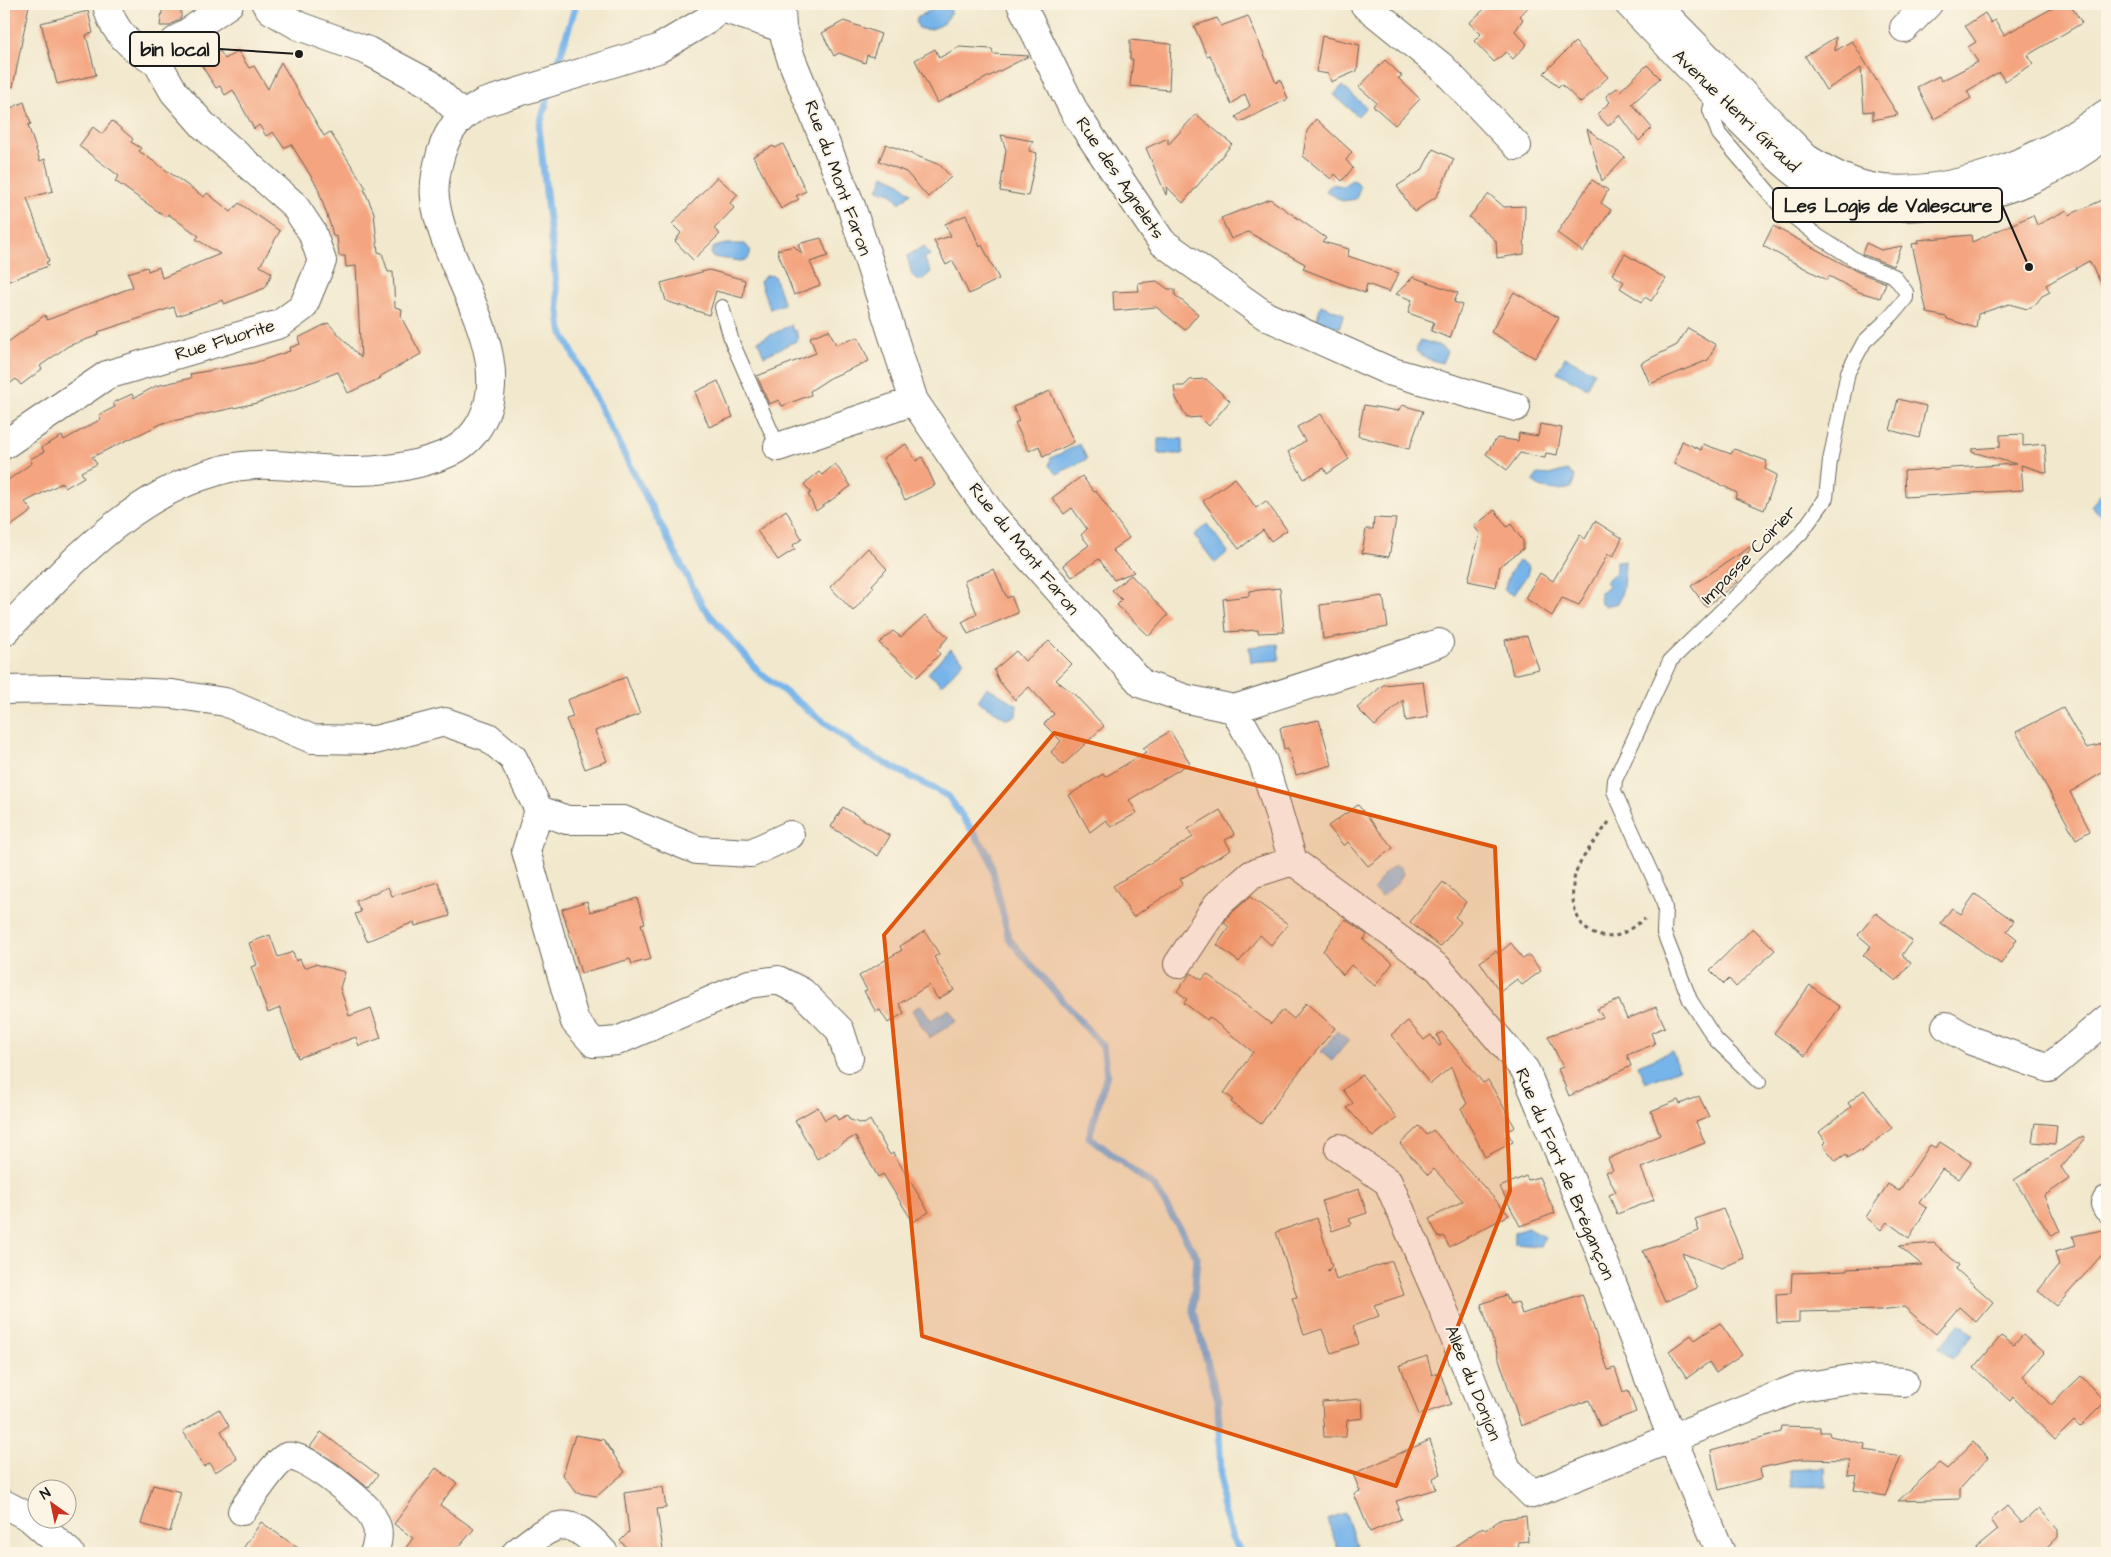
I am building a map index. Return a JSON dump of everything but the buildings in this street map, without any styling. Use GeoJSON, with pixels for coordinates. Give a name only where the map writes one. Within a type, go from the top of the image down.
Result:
{"type":"FeatureCollection","features":[{"type":"Feature","properties":{"kind":"street"},"geometry":{"type":"LineString","coordinates":[[107,4],[108,12],[119,31],[139,53],[157,62],[174,42],[229,4]]}},
{"type":"Feature","properties":{"kind":"street"},"geometry":{"type":"LineString","coordinates":[[266,4],[271,10],[299,26],[368,51],[473,109]]}},
{"type":"Feature","properties":{"kind":"street","name":"Rue des Agnelets"},"geometry":{"type":"LineString","coordinates":[[1021,4],[1075,113],[1162,242],[1266,316],[1389,371],[1516,407]]}},
{"type":"Feature","properties":{"kind":"street"},"geometry":{"type":"LineString","coordinates":[[1364,4],[1442,67],[1517,146]]}},
{"type":"Feature","properties":{"kind":"street","name":"Avenue Henri Giraud"},"geometry":{"type":"LineString","coordinates":[[1628,4],[1720,86],[1806,158],[1854,183],[1883,188],[1915,188],[1965,180],[2018,164],[2052,148],[2107,113]]}},
{"type":"Feature","properties":{"kind":"street","name":"Avenue Henri Giraud"},"geometry":{"type":"LineString","coordinates":[[1655,4],[1777,156],[1814,184],[1836,197],[1889,208],[1948,203],[2002,190],[2063,164],[2107,134]]}},
{"type":"Feature","properties":{"kind":"street"},"geometry":{"type":"LineString","coordinates":[[1904,28],[1928,4]]}},
{"type":"Feature","properties":{"kind":"street"},"geometry":{"type":"LineString","coordinates":[[4,632],[87,547],[133,511],[176,486],[219,470],[260,463],[356,471],[394,469],[449,454],[473,434],[482,421],[492,390],[482,326],[440,222],[434,196],[437,165],[448,134],[473,109],[658,49],[707,20],[723,6]]}},
{"type":"Feature","properties":{"kind":"street","name":"Rue du Mont Faron"},"geometry":{"type":"LineString","coordinates":[[723,6],[778,16],[791,58],[851,206],[914,401],[991,514],[1142,684],[1187,699],[1234,709],[1439,643]]}},
{"type":"Feature","properties":{"kind":"street","name":"Rue Fluorite"},"geometry":{"type":"LineString","coordinates":[[4,445],[107,375],[280,324],[303,307],[322,261],[312,232],[294,205],[204,126],[174,92],[157,62]]}},
{"type":"Feature","properties":{"kind":"street"},"geometry":{"type":"LineString","coordinates":[[778,447],[914,401]]}},
{"type":"Feature","properties":{"kind":"street"},"geometry":{"type":"LineString","coordinates":[[4,690],[64,689],[172,694],[226,702],[312,739],[375,740],[445,722],[488,737],[513,758],[539,810],[526,852],[575,1022],[594,1043],[617,1041],[749,984],[778,980],[802,992],[840,1030],[849,1058]]}},
{"type":"Feature","properties":{"kind":"street"},"geometry":{"type":"LineString","coordinates":[[1178,964],[1217,906],[1252,874],[1293,861],[1263,760],[1234,709]]}},
{"type":"Feature","properties":{"kind":"street"},"geometry":{"type":"LineString","coordinates":[[539,810],[567,820],[623,820],[697,850],[751,853],[790,835]]}},
{"type":"Feature","properties":{"kind":"street","name":"Rue du Fort de Brégançon"},"geometry":{"type":"LineString","coordinates":[[1293,861],[1438,968],[1525,1070],[1594,1236],[1672,1438],[1721,1553]]}},
{"type":"Feature","properties":{"kind":"street"},"geometry":{"type":"LineString","coordinates":[[1946,1026],[1972,1041],[2049,1068],[2107,1019]]}},
{"type":"Feature","properties":{"kind":"street","name":"Allée du Donjon"},"geometry":{"type":"LineString","coordinates":[[1339,1148],[1388,1182],[1440,1301],[1507,1469],[1532,1494],[1672,1438]]}},
{"type":"Feature","properties":{"kind":"street"},"geometry":{"type":"LineString","coordinates":[[2107,1200],[2107,1208]]}},
{"type":"Feature","properties":{"kind":"street"},"geometry":{"type":"LineString","coordinates":[[1672,1438],[1797,1388],[1850,1379],[1904,1382]]}},
{"type":"Feature","properties":{"kind":"street"},"geometry":{"type":"LineString","coordinates":[[242,1511],[271,1471],[286,1457],[295,1456],[317,1468],[368,1510],[377,1527],[378,1540],[374,1553]]}},
{"type":"Feature","properties":{"kind":"street"},"geometry":{"type":"LineString","coordinates":[[4,1504],[29,1517],[70,1553]]}},
{"type":"Feature","properties":{"kind":"street"},"geometry":{"type":"LineString","coordinates":[[516,1553],[560,1525],[572,1525],[588,1535],[604,1553]]}},
{"type":"Feature","properties":{"kind":"lane","name":"Impasse Coirier"},"geometry":{"type":"LineString","coordinates":[[1720,86],[1710,110],[1719,134],[1782,208],[1819,237],[1862,264],[1894,276],[1906,292],[1906,298],[1892,315],[1864,342],[1848,372],[1830,461],[1826,498],[1801,533],[1670,661],[1615,780],[1614,791],[1665,908],[1664,933],[1690,1000],[1716,1040],[1758,1082]]}},
{"type":"Feature","properties":{"kind":"lane"},"geometry":{"type":"LineString","coordinates":[[722,306],[732,342],[778,447]]}},
{"type":"Feature","properties":{"kind":"path"},"geometry":{"type":"LineString","coordinates":[[1620,805],[1578,867],[1571,891],[1572,905],[1582,924],[1598,936],[1616,936],[1665,908]]}},
{"type":"Feature","properties":{"kind":"highlighted area"},"geometry":{"type":"Polygon","coordinates":[[[1054,733],[1495,847],[1510,1191],[1396,1486],[922,1336],[884,935],[1054,733]]]}},
{"type":"Feature","properties":{"kind":"water"},"geometry":{"type":"Polygon","coordinates":[[[941,4],[946,4],[951,8],[948,18],[940,26],[929,29],[919,28],[916,23],[917,18],[941,4]]]}},
{"type":"Feature","properties":{"kind":"water"},"geometry":{"type":"Polygon","coordinates":[[[1342,86],[1366,107],[1358,116],[1334,95],[1342,86]]]}},
{"type":"Feature","properties":{"kind":"water"},"geometry":{"type":"Polygon","coordinates":[[[884,175],[900,183],[911,193],[900,203],[891,193],[878,190],[884,175]]]}},
{"type":"Feature","properties":{"kind":"water"},"geometry":{"type":"Polygon","coordinates":[[[1352,180],[1357,182],[1360,188],[1356,199],[1342,201],[1326,191],[1331,184],[1343,186],[1352,180]]]}},
{"type":"Feature","properties":{"kind":"water"},"geometry":{"type":"Polygon","coordinates":[[[726,244],[745,244],[751,251],[748,259],[741,261],[712,257],[711,253],[714,247],[726,244]]]}},
{"type":"Feature","properties":{"kind":"water"},"geometry":{"type":"Polygon","coordinates":[[[924,246],[930,255],[924,258],[931,272],[923,279],[917,280],[912,275],[907,256],[924,246]]]}},
{"type":"Feature","properties":{"kind":"water"},"geometry":{"type":"Polygon","coordinates":[[[766,275],[774,276],[784,304],[770,309],[760,282],[766,275]]]}},
{"type":"Feature","properties":{"kind":"water"},"geometry":{"type":"Polygon","coordinates":[[[1321,305],[1344,314],[1339,328],[1316,320],[1321,305]]]}},
{"type":"Feature","properties":{"kind":"water"},"geometry":{"type":"Polygon","coordinates":[[[791,325],[793,331],[796,330],[798,340],[764,356],[758,341],[791,325]]]}},
{"type":"Feature","properties":{"kind":"water"},"geometry":{"type":"Polygon","coordinates":[[[1420,340],[1438,345],[1447,351],[1442,363],[1428,359],[1416,351],[1420,340]]]}},
{"type":"Feature","properties":{"kind":"water"},"geometry":{"type":"Polygon","coordinates":[[[1565,357],[1594,372],[1587,388],[1557,372],[1565,357]]]}},
{"type":"Feature","properties":{"kind":"water"},"geometry":{"type":"Polygon","coordinates":[[[1158,439],[1183,439],[1183,454],[1159,454],[1158,439]]]}},
{"type":"Feature","properties":{"kind":"water"},"geometry":{"type":"Polygon","coordinates":[[[1080,444],[1087,459],[1057,474],[1049,466],[1051,458],[1080,444]]]}},
{"type":"Feature","properties":{"kind":"water"},"geometry":{"type":"Polygon","coordinates":[[[1567,470],[1575,477],[1571,488],[1556,490],[1545,488],[1540,487],[1533,481],[1538,474],[1549,475],[1567,470]]]}},
{"type":"Feature","properties":{"kind":"water"},"geometry":{"type":"Polygon","coordinates":[[[2107,487],[2107,514],[2104,518],[2091,506],[2107,487]]]}},
{"type":"Feature","properties":{"kind":"water"},"geometry":{"type":"Polygon","coordinates":[[[1207,524],[1228,552],[1215,563],[1194,535],[1207,524]]]}},
{"type":"Feature","properties":{"kind":"water"},"geometry":{"type":"Polygon","coordinates":[[[1519,561],[1529,567],[1527,575],[1513,595],[1504,590],[1510,573],[1519,561]]]}},
{"type":"Feature","properties":{"kind":"water"},"geometry":{"type":"Polygon","coordinates":[[[1616,561],[1625,561],[1623,588],[1618,603],[1605,606],[1601,604],[1600,592],[1610,586],[1605,582],[1616,572],[1616,561]]]}},
{"type":"Feature","properties":{"kind":"water"},"geometry":{"type":"Polygon","coordinates":[[[1278,644],[1279,660],[1251,662],[1249,647],[1278,644]]]}},
{"type":"Feature","properties":{"kind":"water"},"geometry":{"type":"Polygon","coordinates":[[[950,649],[964,661],[942,685],[928,673],[950,649]]]}},
{"type":"Feature","properties":{"kind":"water"},"geometry":{"type":"Polygon","coordinates":[[[987,687],[1017,705],[1016,716],[1007,719],[978,701],[987,687]]]}},
{"type":"Feature","properties":{"kind":"water"},"geometry":{"type":"Polygon","coordinates":[[[1395,865],[1401,868],[1403,874],[1398,883],[1381,897],[1374,890],[1384,874],[1395,865]]]}},
{"type":"Feature","properties":{"kind":"water"},"geometry":{"type":"Polygon","coordinates":[[[921,1005],[931,1020],[949,1009],[957,1021],[929,1038],[912,1010],[921,1005]]]}},
{"type":"Feature","properties":{"kind":"water"},"geometry":{"type":"Polygon","coordinates":[[[1337,1031],[1349,1040],[1332,1061],[1321,1052],[1337,1031]]]}},
{"type":"Feature","properties":{"kind":"water"},"geometry":{"type":"Polygon","coordinates":[[[1672,1051],[1679,1069],[1645,1083],[1638,1065],[1672,1051]]]}},
{"type":"Feature","properties":{"kind":"water"},"geometry":{"type":"Polygon","coordinates":[[[1527,1228],[1545,1237],[1540,1246],[1514,1244],[1514,1233],[1527,1228]]]}},
{"type":"Feature","properties":{"kind":"water"},"geometry":{"type":"Polygon","coordinates":[[[1960,1323],[1973,1334],[1952,1359],[1939,1348],[1960,1323]]]}},
{"type":"Feature","properties":{"kind":"water"},"geometry":{"type":"Polygon","coordinates":[[[1825,1468],[1826,1486],[1791,1487],[1790,1470],[1825,1468]]]}},
{"type":"Feature","properties":{"kind":"water"},"geometry":{"type":"Polygon","coordinates":[[[1345,1513],[1357,1545],[1339,1552],[1327,1519],[1345,1513]]]}},
{"type":"Feature","properties":{"kind":"waterway"},"geometry":{"type":"LineString","coordinates":[[555,73],[576,4]]}},
{"type":"Feature","properties":{"kind":"waterway"},"geometry":{"type":"LineString","coordinates":[[550,90],[539,128],[561,330],[703,607],[759,672],[863,752],[948,796],[989,855],[1009,939],[1103,1047],[1107,1074],[1089,1137],[1155,1187],[1197,1257],[1193,1311],[1218,1400],[1222,1505],[1232,1538],[1242,1553]]}},
{"type":"Feature","properties":{"kind":"place","name":"bin local"},"geometry":{"type":"Point","coordinates":[299,54]}},
{"type":"Feature","properties":{"kind":"place","name":"Les Logis de Valescure"},"geometry":{"type":"Point","coordinates":[2029,267]}}]}
